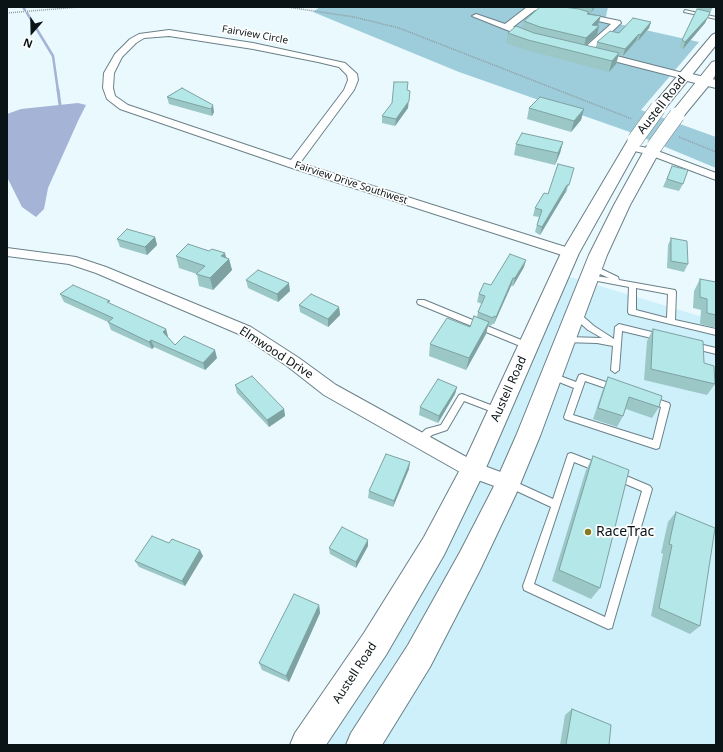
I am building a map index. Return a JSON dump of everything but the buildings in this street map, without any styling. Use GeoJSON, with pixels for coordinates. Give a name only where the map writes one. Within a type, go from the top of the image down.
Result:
{"type":"FeatureCollection","features":[{"type":"Feature","properties":{"kind":"main road","name":"Austell Road"},"geometry":{"type":"LineString","coordinates":[[363,745],[419,656],[470,561],[508,483],[528,436],[591,273],[622,205],[658,108],[716,38]]}},
{"type":"Feature","properties":{"kind":"main road","name":"Austell Road"},"geometry":{"type":"LineString","coordinates":[[307,745],[375,644],[430,552],[473,470],[570,253],[588,218],[643,147],[710,83],[716,65]]}},
{"type":"Feature","properties":{"kind":"main road"},"geometry":{"type":"LineString","coordinates":[[684,76],[710,83]]}},
{"type":"Feature","properties":{"kind":"street"},"geometry":{"type":"LineString","coordinates":[[507,27],[532,7],[577,14],[617,23],[583,50],[684,76]]}},
{"type":"Feature","properties":{"kind":"street"},"geometry":{"type":"LineString","coordinates":[[476,16],[542,40]]}},
{"type":"Feature","properties":{"kind":"street","name":"Fairview Circle"},"geometry":{"type":"LineString","coordinates":[[134,110],[124,107],[110,97],[108,88],[109,73],[118,56],[142,36],[154,34],[187,35],[253,46],[342,65],[352,74],[353,80],[349,90],[293,165]]}},
{"type":"Feature","properties":{"kind":"street","name":"Fairview Drive Southwest"},"geometry":{"type":"LineString","coordinates":[[134,110],[293,165],[570,253]]}},
{"type":"Feature","properties":{"kind":"street"},"geometry":{"type":"LineString","coordinates":[[643,147],[716,177]]}},
{"type":"Feature","properties":{"kind":"street","name":"Elmwood Drive"},"geometry":{"type":"LineString","coordinates":[[7,252],[71,260],[101,270],[246,331],[293,362],[330,390],[473,470],[508,483]]}},
{"type":"Feature","properties":{"kind":"lane"},"geometry":{"type":"LineString","coordinates":[[685,11],[716,18]]}},
{"type":"Feature","properties":{"kind":"lane"},"geometry":{"type":"LineString","coordinates":[[591,273],[634,286],[672,292],[671,321]]}},
{"type":"Feature","properties":{"kind":"lane"},"geometry":{"type":"LineString","coordinates":[[634,286],[632,312],[716,332]]}},
{"type":"Feature","properties":{"kind":"lane"},"geometry":{"type":"LineString","coordinates":[[421,302],[528,346]]}},
{"type":"Feature","properties":{"kind":"lane"},"geometry":{"type":"LineString","coordinates":[[575,314],[591,328],[617,344]]}},
{"type":"Feature","properties":{"kind":"lane"},"geometry":{"type":"LineString","coordinates":[[615,370],[620,327],[672,340]]}},
{"type":"Feature","properties":{"kind":"lane"},"geometry":{"type":"LineString","coordinates":[[565,340],[597,340],[617,344]]}},
{"type":"Feature","properties":{"kind":"lane"},"geometry":{"type":"LineString","coordinates":[[686,344],[716,351]]}},
{"type":"Feature","properties":{"kind":"lane"},"geometry":{"type":"LineString","coordinates":[[551,376],[579,386]]}},
{"type":"Feature","properties":{"kind":"lane"},"geometry":{"type":"LineString","coordinates":[[582,377],[666,405],[656,445],[568,417],[579,386],[582,377]]}},
{"type":"Feature","properties":{"kind":"lane"},"geometry":{"type":"LineString","coordinates":[[419,440],[429,432],[444,428],[462,397],[499,412]]}},
{"type":"Feature","properties":{"kind":"lane"},"geometry":{"type":"LineString","coordinates":[[571,457],[647,489],[608,624],[528,586],[556,506],[571,457]]}},
{"type":"Feature","properties":{"kind":"lane"},"geometry":{"type":"LineString","coordinates":[[508,483],[556,506]]}},
{"type":"Feature","properties":{"kind":"path"},"geometry":{"type":"LineString","coordinates":[[7,13],[79,7]]}},
{"type":"Feature","properties":{"kind":"path"},"geometry":{"type":"LineString","coordinates":[[287,7],[354,17],[399,28],[634,119]]}},
{"type":"Feature","properties":{"kind":"path"},"geometry":{"type":"LineString","coordinates":[[676,136],[716,152]]}},
{"type":"Feature","properties":{"kind":"shaded area"},"geometry":{"type":"Polygon","coordinates":[[[320,7],[608,7],[605,21],[699,42],[641,110],[716,137],[716,168],[627,131],[459,72],[313,12],[320,7]]]}},
{"type":"Feature","properties":{"kind":"shaded area"},"geometry":{"type":"Polygon","coordinates":[[[78,103],[86,105],[48,188],[44,209],[36,217],[22,207],[7,177],[7,114],[21,109],[78,103]]]}},
{"type":"Feature","properties":{"kind":"shaded area"},"geometry":{"type":"Polygon","coordinates":[[[567,276],[716,321],[716,745],[298,745],[413,564],[567,276]]]}},
{"type":"Feature","properties":{"kind":"waterway"},"geometry":{"type":"LineString","coordinates":[[27,13],[53,56],[58,91]]}},
{"type":"Feature","properties":{"kind":"waterway"},"geometry":{"type":"LineString","coordinates":[[58,90],[60,105]]}},
{"type":"Feature","properties":{"kind":"place","name":"RaceTrac"},"geometry":{"type":"Point","coordinates":[588,532]}}]}
